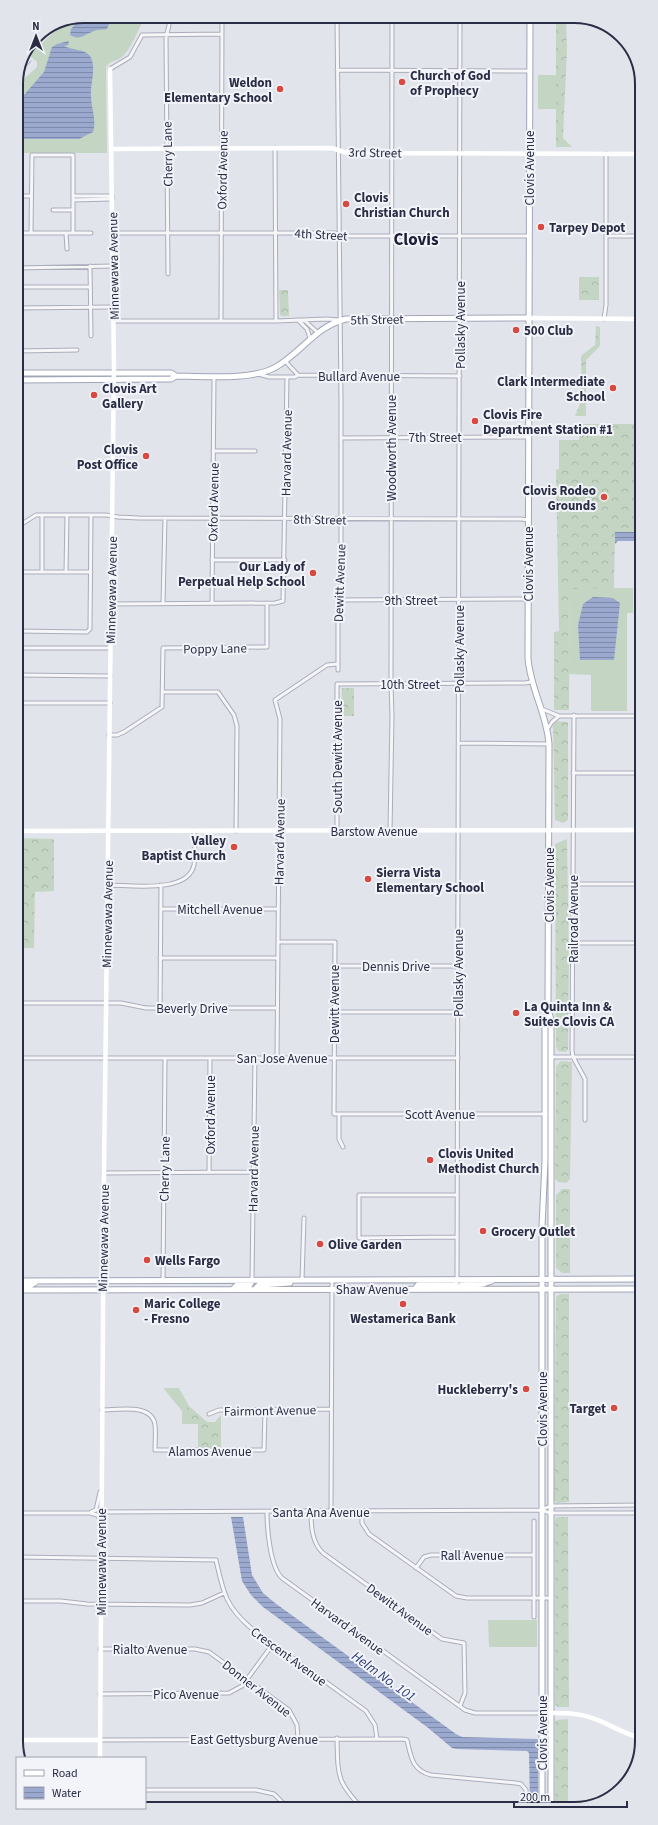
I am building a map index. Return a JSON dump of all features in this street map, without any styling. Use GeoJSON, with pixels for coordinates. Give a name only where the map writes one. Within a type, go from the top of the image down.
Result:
{"type":"FeatureCollection","features":[{"type":"Feature","properties":{"kind":"main road","name":"Clovis Avenue"},"geometry":{"type":"LineString","coordinates":[[530,23],[528,658],[531,682],[548,728],[549,744],[548,1013],[545,1019],[546,1114],[542,1279],[542,1802]]}},
{"type":"Feature","properties":{"kind":"main road","name":"Minnewawa Avenue"},"geometry":{"type":"LineString","coordinates":[[100,1757],[104,1173],[114,379],[110,69]]}},
{"type":"Feature","properties":{"kind":"main road","name":"3rd Street"},"geometry":{"type":"LineString","coordinates":[[111,149],[332,148],[344,152],[391,153],[635,154]]}},
{"type":"Feature","properties":{"kind":"main road","name":"5th Street"},"geometry":{"type":"LineString","coordinates":[[340,320],[352,318],[635,319]]}},
{"type":"Feature","properties":{"kind":"main road","name":"Bullard Avenue"},"geometry":{"type":"LineString","coordinates":[[55,380],[171,379],[176,376],[258,374],[285,361],[317,332],[340,320]]}},
{"type":"Feature","properties":{"kind":"main road","name":"Bullard Avenue"},"geometry":{"type":"LineString","coordinates":[[89,372],[171,373],[176,376]]}},
{"type":"Feature","properties":{"kind":"main road"},"geometry":{"type":"LineString","coordinates":[[23,374],[89,372]]}},
{"type":"Feature","properties":{"kind":"main road"},"geometry":{"type":"LineString","coordinates":[[23,380],[55,380],[60,376],[76,376],[89,372]]}},
{"type":"Feature","properties":{"kind":"main road","name":"Barstow Avenue"},"geometry":{"type":"LineString","coordinates":[[23,831],[635,830]]}},
{"type":"Feature","properties":{"kind":"main road","name":"Clovis Avenue"},"geometry":{"type":"LineString","coordinates":[[548,1013],[551,1019],[552,1057],[553,1279],[550,1506],[551,1802]]}},
{"type":"Feature","properties":{"kind":"main road"},"geometry":{"type":"LineString","coordinates":[[546,1026],[549,1037],[549,1052],[552,1057]]}},
{"type":"Feature","properties":{"kind":"main road"},"geometry":{"type":"LineString","coordinates":[[546,1059],[549,1062],[552,1103]]}},
{"type":"Feature","properties":{"kind":"main road"},"geometry":{"type":"LineString","coordinates":[[546,1114],[548,1118],[548,1137],[552,1158]]}},
{"type":"Feature","properties":{"kind":"main road"},"geometry":{"type":"LineString","coordinates":[[458,1289],[461,1285],[483,1284],[499,1279]]}},
{"type":"Feature","properties":{"kind":"main road","name":"Shaw Avenue"},"geometry":{"type":"LineString","coordinates":[[37,1281],[635,1279]]}},
{"type":"Feature","properties":{"kind":"main road"},"geometry":{"type":"LineString","coordinates":[[415,1289],[418,1285],[454,1285],[457,1280]]}},
{"type":"Feature","properties":{"kind":"main road"},"geometry":{"type":"LineString","coordinates":[[23,1281],[37,1281]]}},
{"type":"Feature","properties":{"kind":"main road"},"geometry":{"type":"LineString","coordinates":[[23,1285],[31,1285],[37,1281]]}},
{"type":"Feature","properties":{"kind":"main road"},"geometry":{"type":"LineString","coordinates":[[233,1289],[236,1285],[250,1285],[252,1281]]}},
{"type":"Feature","properties":{"kind":"main road"},"geometry":{"type":"LineString","coordinates":[[255,1289],[259,1285],[282,1285],[302,1281]]}},
{"type":"Feature","properties":{"kind":"main road","name":"Shaw Avenue"},"geometry":{"type":"LineString","coordinates":[[23,1290],[635,1289]]}},
{"type":"Feature","properties":{"kind":"main road"},"geometry":{"type":"LineString","coordinates":[[542,1713],[570,1713],[585,1716],[635,1736]]}},
{"type":"Feature","properties":{"kind":"main road"},"geometry":{"type":"LineString","coordinates":[[23,1740],[100,1740]]}},
{"type":"Feature","properties":{"kind":"street","name":"Oxford Avenue"},"geometry":{"type":"LineString","coordinates":[[221,321],[221,148],[223,143],[222,23]]}},
{"type":"Feature","properties":{"kind":"street"},"geometry":{"type":"LineString","coordinates":[[337,23],[340,375]]}},
{"type":"Feature","properties":{"kind":"street","name":"Woodworth Avenue"},"geometry":{"type":"LineString","coordinates":[[390,831],[392,716],[392,23]]}},
{"type":"Feature","properties":{"kind":"street","name":"Pollasky Avenue"},"geometry":{"type":"LineString","coordinates":[[457,1280],[460,600],[460,23]]}},
{"type":"Feature","properties":{"kind":"street","name":"Cherry Lane"},"geometry":{"type":"LineString","coordinates":[[168,274],[167,34],[169,25]]}},
{"type":"Feature","properties":{"kind":"street"},"geometry":{"type":"LineString","coordinates":[[110,69],[130,57],[142,36],[167,34],[222,34]]}},
{"type":"Feature","properties":{"kind":"street"},"geometry":{"type":"LineString","coordinates":[[337,70],[530,71]]}},
{"type":"Feature","properties":{"kind":"street"},"geometry":{"type":"LineString","coordinates":[[275,148],[276,321]]}},
{"type":"Feature","properties":{"kind":"street"},"geometry":{"type":"LineString","coordinates":[[604,319],[606,305],[606,154]]}},
{"type":"Feature","properties":{"kind":"street"},"geometry":{"type":"LineString","coordinates":[[31,233],[32,155],[72,155],[74,232]]}},
{"type":"Feature","properties":{"kind":"street"},"geometry":{"type":"LineString","coordinates":[[23,196],[31,196]]}},
{"type":"Feature","properties":{"kind":"street"},"geometry":{"type":"LineString","coordinates":[[73,196],[112,198]]}},
{"type":"Feature","properties":{"kind":"street"},"geometry":{"type":"LineString","coordinates":[[73,200],[93,198]]}},
{"type":"Feature","properties":{"kind":"street"},"geometry":{"type":"LineString","coordinates":[[53,210],[73,210]]}},
{"type":"Feature","properties":{"kind":"street"},"geometry":{"type":"LineString","coordinates":[[23,233],[91,233]]}},
{"type":"Feature","properties":{"kind":"street"},"geometry":{"type":"LineString","coordinates":[[66,233],[67,249]]}},
{"type":"Feature","properties":{"kind":"street","name":"4th Street"},"geometry":{"type":"LineString","coordinates":[[112,233],[276,233],[339,234],[343,236],[529,236]]}},
{"type":"Feature","properties":{"kind":"street"},"geometry":{"type":"LineString","coordinates":[[606,236],[635,236]]}},
{"type":"Feature","properties":{"kind":"street"},"geometry":{"type":"LineString","coordinates":[[90,266],[91,336]]}},
{"type":"Feature","properties":{"kind":"street"},"geometry":{"type":"LineString","coordinates":[[23,267],[113,266]]}},
{"type":"Feature","properties":{"kind":"street"},"geometry":{"type":"LineString","coordinates":[[23,287],[90,287]]}},
{"type":"Feature","properties":{"kind":"street"},"geometry":{"type":"LineString","coordinates":[[23,308],[113,307]]}},
{"type":"Feature","properties":{"kind":"street"},"geometry":{"type":"LineString","coordinates":[[298,320],[305,321],[317,332]]}},
{"type":"Feature","properties":{"kind":"street"},"geometry":{"type":"LineString","coordinates":[[298,320],[308,329],[310,338]]}},
{"type":"Feature","properties":{"kind":"street","name":"5th Street"},"geometry":{"type":"LineString","coordinates":[[114,322],[340,320]]}},
{"type":"Feature","properties":{"kind":"street"},"geometry":{"type":"LineString","coordinates":[[23,351],[77,350]]}},
{"type":"Feature","properties":{"kind":"street"},"geometry":{"type":"LineString","coordinates":[[285,361],[298,376]]}},
{"type":"Feature","properties":{"kind":"street","name":"Bullard Avenue"},"geometry":{"type":"LineString","coordinates":[[258,374],[269,377],[340,375],[460,376]]}},
{"type":"Feature","properties":{"kind":"street","name":"Dewitt Avenue"},"geometry":{"type":"LineString","coordinates":[[338,670],[338,613],[340,600],[340,375]]}},
{"type":"Feature","properties":{"kind":"street","name":"Oxford Avenue"},"geometry":{"type":"LineString","coordinates":[[212,603],[214,376]]}},
{"type":"Feature","properties":{"kind":"street","name":"Harvard Avenue"},"geometry":{"type":"LineString","coordinates":[[267,603],[283,601],[285,560],[286,377]]}},
{"type":"Feature","properties":{"kind":"street","name":"7th Street"},"geometry":{"type":"LineString","coordinates":[[341,438],[529,437]]}},
{"type":"Feature","properties":{"kind":"street"},"geometry":{"type":"LineString","coordinates":[[213,451],[255,451]]}},
{"type":"Feature","properties":{"kind":"street"},"geometry":{"type":"LineString","coordinates":[[23,523],[36,515],[42,515],[42,572]]}},
{"type":"Feature","properties":{"kind":"street","name":"8th Street"},"geometry":{"type":"LineString","coordinates":[[42,515],[165,518],[528,520]]}},
{"type":"Feature","properties":{"kind":"street"},"geometry":{"type":"LineString","coordinates":[[66,572],[67,515]]}},
{"type":"Feature","properties":{"kind":"street"},"geometry":{"type":"LineString","coordinates":[[23,632],[87,632],[90,629],[91,515]]}},
{"type":"Feature","properties":{"kind":"street"},"geometry":{"type":"LineString","coordinates":[[163,604],[165,518]]}},
{"type":"Feature","properties":{"kind":"street"},"geometry":{"type":"LineString","coordinates":[[212,560],[285,560]]}},
{"type":"Feature","properties":{"kind":"street"},"geometry":{"type":"LineString","coordinates":[[23,572],[91,572]]}},
{"type":"Feature","properties":{"kind":"street","name":"9th Street"},"geometry":{"type":"LineString","coordinates":[[340,600],[528,600]]}},
{"type":"Feature","properties":{"kind":"street"},"geometry":{"type":"LineString","coordinates":[[111,604],[267,603]]}},
{"type":"Feature","properties":{"kind":"street","name":"Poppy Lane"},"geometry":{"type":"LineString","coordinates":[[163,692],[163,648],[267,647],[267,603]]}},
{"type":"Feature","properties":{"kind":"street"},"geometry":{"type":"LineString","coordinates":[[23,648],[110,648]]}},
{"type":"Feature","properties":{"kind":"street","name":"Harvard Avenue"},"geometry":{"type":"LineString","coordinates":[[277,1058],[280,719],[275,700],[327,665],[338,664]]}},
{"type":"Feature","properties":{"kind":"street"},"geometry":{"type":"LineString","coordinates":[[23,675],[110,676]]}},
{"type":"Feature","properties":{"kind":"street","name":"10th Street"},"geometry":{"type":"LineString","coordinates":[[337,684],[459,684],[531,682]]}},
{"type":"Feature","properties":{"kind":"street","name":"South Dewitt Avenue"},"geometry":{"type":"LineString","coordinates":[[337,684],[337,831]]}},
{"type":"Feature","properties":{"kind":"street"},"geometry":{"type":"LineString","coordinates":[[109,735],[117,735],[124,732],[159,710],[162,707],[163,692],[218,692],[234,715],[237,726],[236,831]]}},
{"type":"Feature","properties":{"kind":"street"},"geometry":{"type":"LineString","coordinates":[[23,703],[110,703]]}},
{"type":"Feature","properties":{"kind":"street"},"geometry":{"type":"LineString","coordinates":[[542,709],[559,716],[635,716]]}},
{"type":"Feature","properties":{"kind":"street"},"geometry":{"type":"LineString","coordinates":[[548,728],[559,716]]}},
{"type":"Feature","properties":{"kind":"street","name":"Railroad Avenue"},"geometry":{"type":"LineString","coordinates":[[574,716],[573,1057],[584,1079],[585,1120]]}},
{"type":"Feature","properties":{"kind":"street"},"geometry":{"type":"LineString","coordinates":[[459,743],[549,744]]}},
{"type":"Feature","properties":{"kind":"street"},"geometry":{"type":"LineString","coordinates":[[573,773],[635,773]]}},
{"type":"Feature","properties":{"kind":"street"},"geometry":{"type":"LineString","coordinates":[[108,885],[161,885],[180,882],[191,872],[194,865],[194,831]]}},
{"type":"Feature","properties":{"kind":"street"},"geometry":{"type":"LineString","coordinates":[[573,884],[635,884]]}},
{"type":"Feature","properties":{"kind":"street"},"geometry":{"type":"LineString","coordinates":[[160,1008],[161,885]]}},
{"type":"Feature","properties":{"kind":"street","name":"Mitchell Avenue"},"geometry":{"type":"LineString","coordinates":[[161,909],[278,909]]}},
{"type":"Feature","properties":{"kind":"street","name":"Dewitt Avenue"},"geometry":{"type":"LineString","coordinates":[[278,942],[335,942],[334,1114]]}},
{"type":"Feature","properties":{"kind":"street"},"geometry":{"type":"LineString","coordinates":[[573,943],[635,943]]}},
{"type":"Feature","properties":{"kind":"street"},"geometry":{"type":"LineString","coordinates":[[160,958],[278,958]]}},
{"type":"Feature","properties":{"kind":"street","name":"Dennis Drive"},"geometry":{"type":"LineString","coordinates":[[335,966],[458,966]]}},
{"type":"Feature","properties":{"kind":"street","name":"Beverly Drive"},"geometry":{"type":"LineString","coordinates":[[23,1003],[106,1003],[160,1008],[278,1008]]}},
{"type":"Feature","properties":{"kind":"street"},"geometry":{"type":"LineString","coordinates":[[334,1012],[458,1012]]}},
{"type":"Feature","properties":{"kind":"street"},"geometry":{"type":"LineString","coordinates":[[552,1057],[635,1057]]}},
{"type":"Feature","properties":{"kind":"street","name":"San Jose Avenue"},"geometry":{"type":"LineString","coordinates":[[23,1058],[458,1058]]}},
{"type":"Feature","properties":{"kind":"street","name":"Cherry Lane"},"geometry":{"type":"LineString","coordinates":[[163,1280],[165,1058]]}},
{"type":"Feature","properties":{"kind":"street","name":"Oxford Avenue"},"geometry":{"type":"LineString","coordinates":[[209,1172],[210,1058]]}},
{"type":"Feature","properties":{"kind":"street","name":"Harvard Avenue"},"geometry":{"type":"LineString","coordinates":[[252,1281],[255,1058]]}},
{"type":"Feature","properties":{"kind":"street","name":"Scott Avenue"},"geometry":{"type":"LineString","coordinates":[[334,1114],[546,1114]]}},
{"type":"Feature","properties":{"kind":"street"},"geometry":{"type":"LineString","coordinates":[[338,1114],[339,1139],[342,1147]]}},
{"type":"Feature","properties":{"kind":"street"},"geometry":{"type":"LineString","coordinates":[[104,1173],[253,1172]]}},
{"type":"Feature","properties":{"kind":"street"},"geometry":{"type":"LineString","coordinates":[[457,1194],[359,1195],[359,1238],[457,1238]]}},
{"type":"Feature","properties":{"kind":"street"},"geometry":{"type":"LineString","coordinates":[[302,1281],[304,1218]]}},
{"type":"Feature","properties":{"kind":"street"},"geometry":{"type":"LineString","coordinates":[[330,1512],[332,1281]]}},
{"type":"Feature","properties":{"kind":"street","name":"Fairmont Avenue"},"geometry":{"type":"LineString","coordinates":[[209,1414],[219,1410],[331,1409]]}},
{"type":"Feature","properties":{"kind":"street","name":"Alamos Avenue"},"geometry":{"type":"LineString","coordinates":[[102,1410],[145,1411],[151,1416],[155,1425],[155,1450],[264,1450],[265,1410]]}},
{"type":"Feature","properties":{"kind":"street"},"geometry":{"type":"LineString","coordinates":[[90,1513],[96,1510],[97,1501],[102,1489]]}},
{"type":"Feature","properties":{"kind":"street","name":"Santa Ana Avenue"},"geometry":{"type":"LineString","coordinates":[[541,1510],[550,1506],[635,1505]]}},
{"type":"Feature","properties":{"kind":"street","name":"Santa Ana Avenue"},"geometry":{"type":"LineString","coordinates":[[102,1512],[541,1510],[550,1513],[635,1513]]}},
{"type":"Feature","properties":{"kind":"street","name":"Harvard Avenue"},"geometry":{"type":"LineString","coordinates":[[267,1512],[273,1562],[279,1575],[460,1706],[471,1712],[542,1713]]}},
{"type":"Feature","properties":{"kind":"street","name":"Dewitt Avenue"},"geometry":{"type":"LineString","coordinates":[[311,1512],[314,1539],[316,1545],[323,1553],[442,1640],[464,1643],[465,1693],[460,1706]]}},
{"type":"Feature","properties":{"kind":"street"},"geometry":{"type":"LineString","coordinates":[[362,1512],[362,1523],[369,1534],[452,1594],[461,1597],[551,1598]]}},
{"type":"Feature","properties":{"kind":"street"},"geometry":{"type":"LineString","coordinates":[[23,1513],[90,1513],[97,1515],[102,1520]]}},
{"type":"Feature","properties":{"kind":"street"},"geometry":{"type":"LineString","coordinates":[[534,1521],[534,1617]]}},
{"type":"Feature","properties":{"kind":"street","name":"Rall Avenue"},"geometry":{"type":"LineString","coordinates":[[416,1568],[424,1557],[431,1555],[534,1555]]}},
{"type":"Feature","properties":{"kind":"street"},"geometry":{"type":"LineString","coordinates":[[23,1557],[71,1557],[101,1559]]}},
{"type":"Feature","properties":{"kind":"street","name":"Crescent Avenue"},"geometry":{"type":"LineString","coordinates":[[101,1559],[216,1560],[218,1575],[224,1593],[231,1607],[243,1621],[366,1711],[375,1724],[377,1739]]}},
{"type":"Feature","properties":{"kind":"street"},"geometry":{"type":"LineString","coordinates":[[23,1601],[61,1601],[101,1604],[196,1604],[224,1593]]}},
{"type":"Feature","properties":{"kind":"street","name":"Pico Avenue"},"geometry":{"type":"LineString","coordinates":[[100,1694],[224,1694],[239,1689],[273,1644]]}},
{"type":"Feature","properties":{"kind":"street","name":"Rialto Avenue"},"geometry":{"type":"LineString","coordinates":[[100,1649],[200,1650]]}},
{"type":"Feature","properties":{"kind":"street","name":"Donner Avenue"},"geometry":{"type":"LineString","coordinates":[[200,1650],[213,1654],[289,1710],[297,1725],[298,1739]]}},
{"type":"Feature","properties":{"kind":"street"},"geometry":{"type":"LineString","coordinates":[[337,1738],[337,1765],[340,1779],[349,1794],[356,1802]]}},
{"type":"Feature","properties":{"kind":"street","name":"East Gettysburg Avenue"},"geometry":{"type":"LineString","coordinates":[[100,1740],[337,1738],[407,1740],[412,1761],[420,1770],[431,1775],[521,1784],[526,1790],[527,1802]]}},
{"type":"Feature","properties":{"kind":"street"},"geometry":{"type":"LineString","coordinates":[[146,1790],[261,1790],[274,1794],[282,1802]]}},
{"type":"Feature","properties":{"kind":"green space"},"geometry":{"type":"Polygon","coordinates":[[[84,23],[142,23],[134,40],[125,54],[109,63],[106,67],[107,153],[23,153],[23,80],[37,67],[37,62],[30,56],[56,56],[56,30],[65,26],[84,23]]]}},
{"type":"Feature","properties":{"kind":"green space"},"geometry":{"type":"Polygon","coordinates":[[[556,23],[566,23],[567,50],[563,138],[572,147],[556,147],[556,23]]]}},
{"type":"Feature","properties":{"kind":"green space"},"geometry":{"type":"Polygon","coordinates":[[[538,75],[556,75],[556,109],[538,109],[538,75]]]}},
{"type":"Feature","properties":{"kind":"green space"},"geometry":{"type":"Polygon","coordinates":[[[579,277],[599,277],[599,300],[579,300],[579,277]]]}},
{"type":"Feature","properties":{"kind":"green space"},"geometry":{"type":"Polygon","coordinates":[[[279,290],[288,290],[289,316],[281,316],[280,314],[279,290]]]}},
{"type":"Feature","properties":{"kind":"green space"},"geometry":{"type":"Polygon","coordinates":[[[596,326],[600,327],[600,346],[586,360],[586,416],[575,416],[582,399],[581,358],[582,355],[595,345],[596,326]]]}},
{"type":"Feature","properties":{"kind":"green space","name":"Clovis Rodeo Grounds"},"geometry":{"type":"Polygon","coordinates":[[[580,424],[635,424],[635,532],[615,532],[614,588],[570,589],[569,710],[554,710],[554,632],[559,631],[556,470],[559,469],[559,440],[579,440],[580,424]]]}},
{"type":"Feature","properties":{"kind":"green space"},"geometry":{"type":"Polygon","coordinates":[[[570,588],[633,588],[633,613],[627,613],[627,711],[591,711],[591,675],[569,674],[570,588]]]}},
{"type":"Feature","properties":{"kind":"green space"},"geometry":{"type":"Polygon","coordinates":[[[342,688],[354,688],[354,716],[341,716],[342,688]]]}},
{"type":"Feature","properties":{"kind":"green space"},"geometry":{"type":"Polygon","coordinates":[[[555,721],[568,722],[568,820],[563,823],[555,820],[553,726],[555,721]]]}},
{"type":"Feature","properties":{"kind":"green space"},"geometry":{"type":"Polygon","coordinates":[[[23,838],[54,839],[54,891],[35,892],[34,948],[23,948],[23,838]]]}},
{"type":"Feature","properties":{"kind":"green space"},"geometry":{"type":"Polygon","coordinates":[[[567,839],[569,958],[568,1049],[566,1052],[558,1051],[556,1047],[555,844],[567,839]]]}},
{"type":"Feature","properties":{"kind":"green space"},"geometry":{"type":"Polygon","coordinates":[[[561,1061],[572,1062],[570,1179],[566,1183],[558,1182],[555,1178],[556,1066],[561,1061]]]}},
{"type":"Feature","properties":{"kind":"green space"},"geometry":{"type":"Polygon","coordinates":[[[562,1189],[570,1189],[570,1273],[562,1273],[556,1268],[556,1195],[562,1189]]]}},
{"type":"Feature","properties":{"kind":"green space"},"geometry":{"type":"Polygon","coordinates":[[[560,1294],[569,1294],[569,1502],[557,1503],[554,1500],[556,1297],[560,1294]]]}},
{"type":"Feature","properties":{"kind":"green space"},"geometry":{"type":"Polygon","coordinates":[[[179,1388],[189,1406],[182,1411],[164,1389],[179,1388]]]}},
{"type":"Feature","properties":{"kind":"green space"},"geometry":{"type":"Polygon","coordinates":[[[189,1406],[207,1422],[215,1422],[221,1415],[221,1447],[198,1447],[198,1424],[182,1424],[182,1411],[189,1406]]]}},
{"type":"Feature","properties":{"kind":"green space"},"geometry":{"type":"Polygon","coordinates":[[[557,1517],[568,1517],[569,1707],[558,1707],[555,1704],[555,1520],[557,1517]]]}},
{"type":"Feature","properties":{"kind":"green space"},"geometry":{"type":"Polygon","coordinates":[[[488,1620],[537,1620],[537,1647],[489,1647],[488,1620]]]}},
{"type":"Feature","properties":{"kind":"green space"},"geometry":{"type":"Polygon","coordinates":[[[568,1719],[568,1802],[555,1802],[555,1722],[557,1720],[568,1719]]]}},
{"type":"Feature","properties":{"kind":"water"},"geometry":{"type":"Polygon","coordinates":[[[109,23],[107,29],[96,30],[80,37],[70,35],[71,29],[76,24],[109,23]]]}},
{"type":"Feature","properties":{"kind":"water"},"geometry":{"type":"Polygon","coordinates":[[[69,41],[68,45],[64,46],[85,52],[92,60],[93,70],[91,96],[94,118],[93,132],[79,139],[23,139],[23,96],[44,72],[49,56],[56,56],[56,45],[69,41]]]}},
{"type":"Feature","properties":{"kind":"water"},"geometry":{"type":"Polygon","coordinates":[[[615,532],[635,532],[635,541],[618,541],[615,544],[615,532]]]}},
{"type":"Feature","properties":{"kind":"water"},"geometry":{"type":"Polygon","coordinates":[[[593,597],[613,598],[620,603],[614,660],[580,660],[578,625],[583,604],[593,597]]]}},
{"type":"Feature","properties":{"kind":"water"},"geometry":{"type":"Polygon","coordinates":[[[231,1517],[243,1517],[252,1575],[263,1593],[275,1603],[456,1734],[462,1737],[537,1739],[538,1802],[530,1802],[529,1753],[527,1751],[452,1748],[427,1727],[263,1607],[251,1595],[242,1581],[231,1517]]]}},
{"type":"Feature","properties":{"kind":"waterway"},"geometry":{"type":"LineString","coordinates":[[25,67],[31,61]]}},
{"type":"Feature","properties":{"kind":"place","name":"Church of God of Prophecy"},"geometry":{"type":"Point","coordinates":[402,82]}},
{"type":"Feature","properties":{"kind":"place","name":"Weldon Elementary School"},"geometry":{"type":"Point","coordinates":[280,89]}},
{"type":"Feature","properties":{"kind":"place","name":"Clovis Christian Church"},"geometry":{"type":"Point","coordinates":[346,204]}},
{"type":"Feature","properties":{"kind":"place","name":"Tarpey Depot"},"geometry":{"type":"Point","coordinates":[541,227]}},
{"type":"Feature","properties":{"kind":"place","name":"500 Club"},"geometry":{"type":"Point","coordinates":[516,330]}},
{"type":"Feature","properties":{"kind":"place","name":"Clark Intermediate School"},"geometry":{"type":"Point","coordinates":[613,388]}},
{"type":"Feature","properties":{"kind":"place","name":"Clovis Art Gallery"},"geometry":{"type":"Point","coordinates":[94,395]}},
{"type":"Feature","properties":{"kind":"place","name":"Clovis Fire Department Station #1"},"geometry":{"type":"Point","coordinates":[475,421]}},
{"type":"Feature","properties":{"kind":"place","name":"Clovis Post Office"},"geometry":{"type":"Point","coordinates":[146,456]}},
{"type":"Feature","properties":{"kind":"place","name":"Clovis Rodeo Grounds"},"geometry":{"type":"Point","coordinates":[604,497]}},
{"type":"Feature","properties":{"kind":"place","name":"Our Lady of Perpetual Help School"},"geometry":{"type":"Point","coordinates":[313,573]}},
{"type":"Feature","properties":{"kind":"place","name":"Valley Baptist Church"},"geometry":{"type":"Point","coordinates":[234,847]}},
{"type":"Feature","properties":{"kind":"place","name":"Sierra Vista Elementary School"},"geometry":{"type":"Point","coordinates":[368,879]}},
{"type":"Feature","properties":{"kind":"place","name":"La Quinta Inn & Suites Clovis CA"},"geometry":{"type":"Point","coordinates":[516,1013]}},
{"type":"Feature","properties":{"kind":"place","name":"Clovis United Methodist Church"},"geometry":{"type":"Point","coordinates":[430,1160]}},
{"type":"Feature","properties":{"kind":"place","name":"Grocery Outlet"},"geometry":{"type":"Point","coordinates":[483,1231]}},
{"type":"Feature","properties":{"kind":"place","name":"Olive Garden"},"geometry":{"type":"Point","coordinates":[320,1244]}},
{"type":"Feature","properties":{"kind":"place","name":"Wells Fargo"},"geometry":{"type":"Point","coordinates":[147,1260]}},
{"type":"Feature","properties":{"kind":"place","name":"Westamerica Bank"},"geometry":{"type":"Point","coordinates":[403,1304]}},
{"type":"Feature","properties":{"kind":"place","name":"Maric College - Fresno"},"geometry":{"type":"Point","coordinates":[136,1310]}},
{"type":"Feature","properties":{"kind":"place","name":"Huckleberry's"},"geometry":{"type":"Point","coordinates":[526,1389]}},
{"type":"Feature","properties":{"kind":"place","name":"Target"},"geometry":{"type":"Point","coordinates":[614,1408]}},
{"type":"Feature","properties":{"kind":"district","name":"Clovis"},"geometry":{"type":"Point","coordinates":[416,239]}},
{"type":"Feature","properties":{"kind":"water label","name":"Helm No. 101"},"geometry":{"type":"Point","coordinates":[384,1676]}}]}
